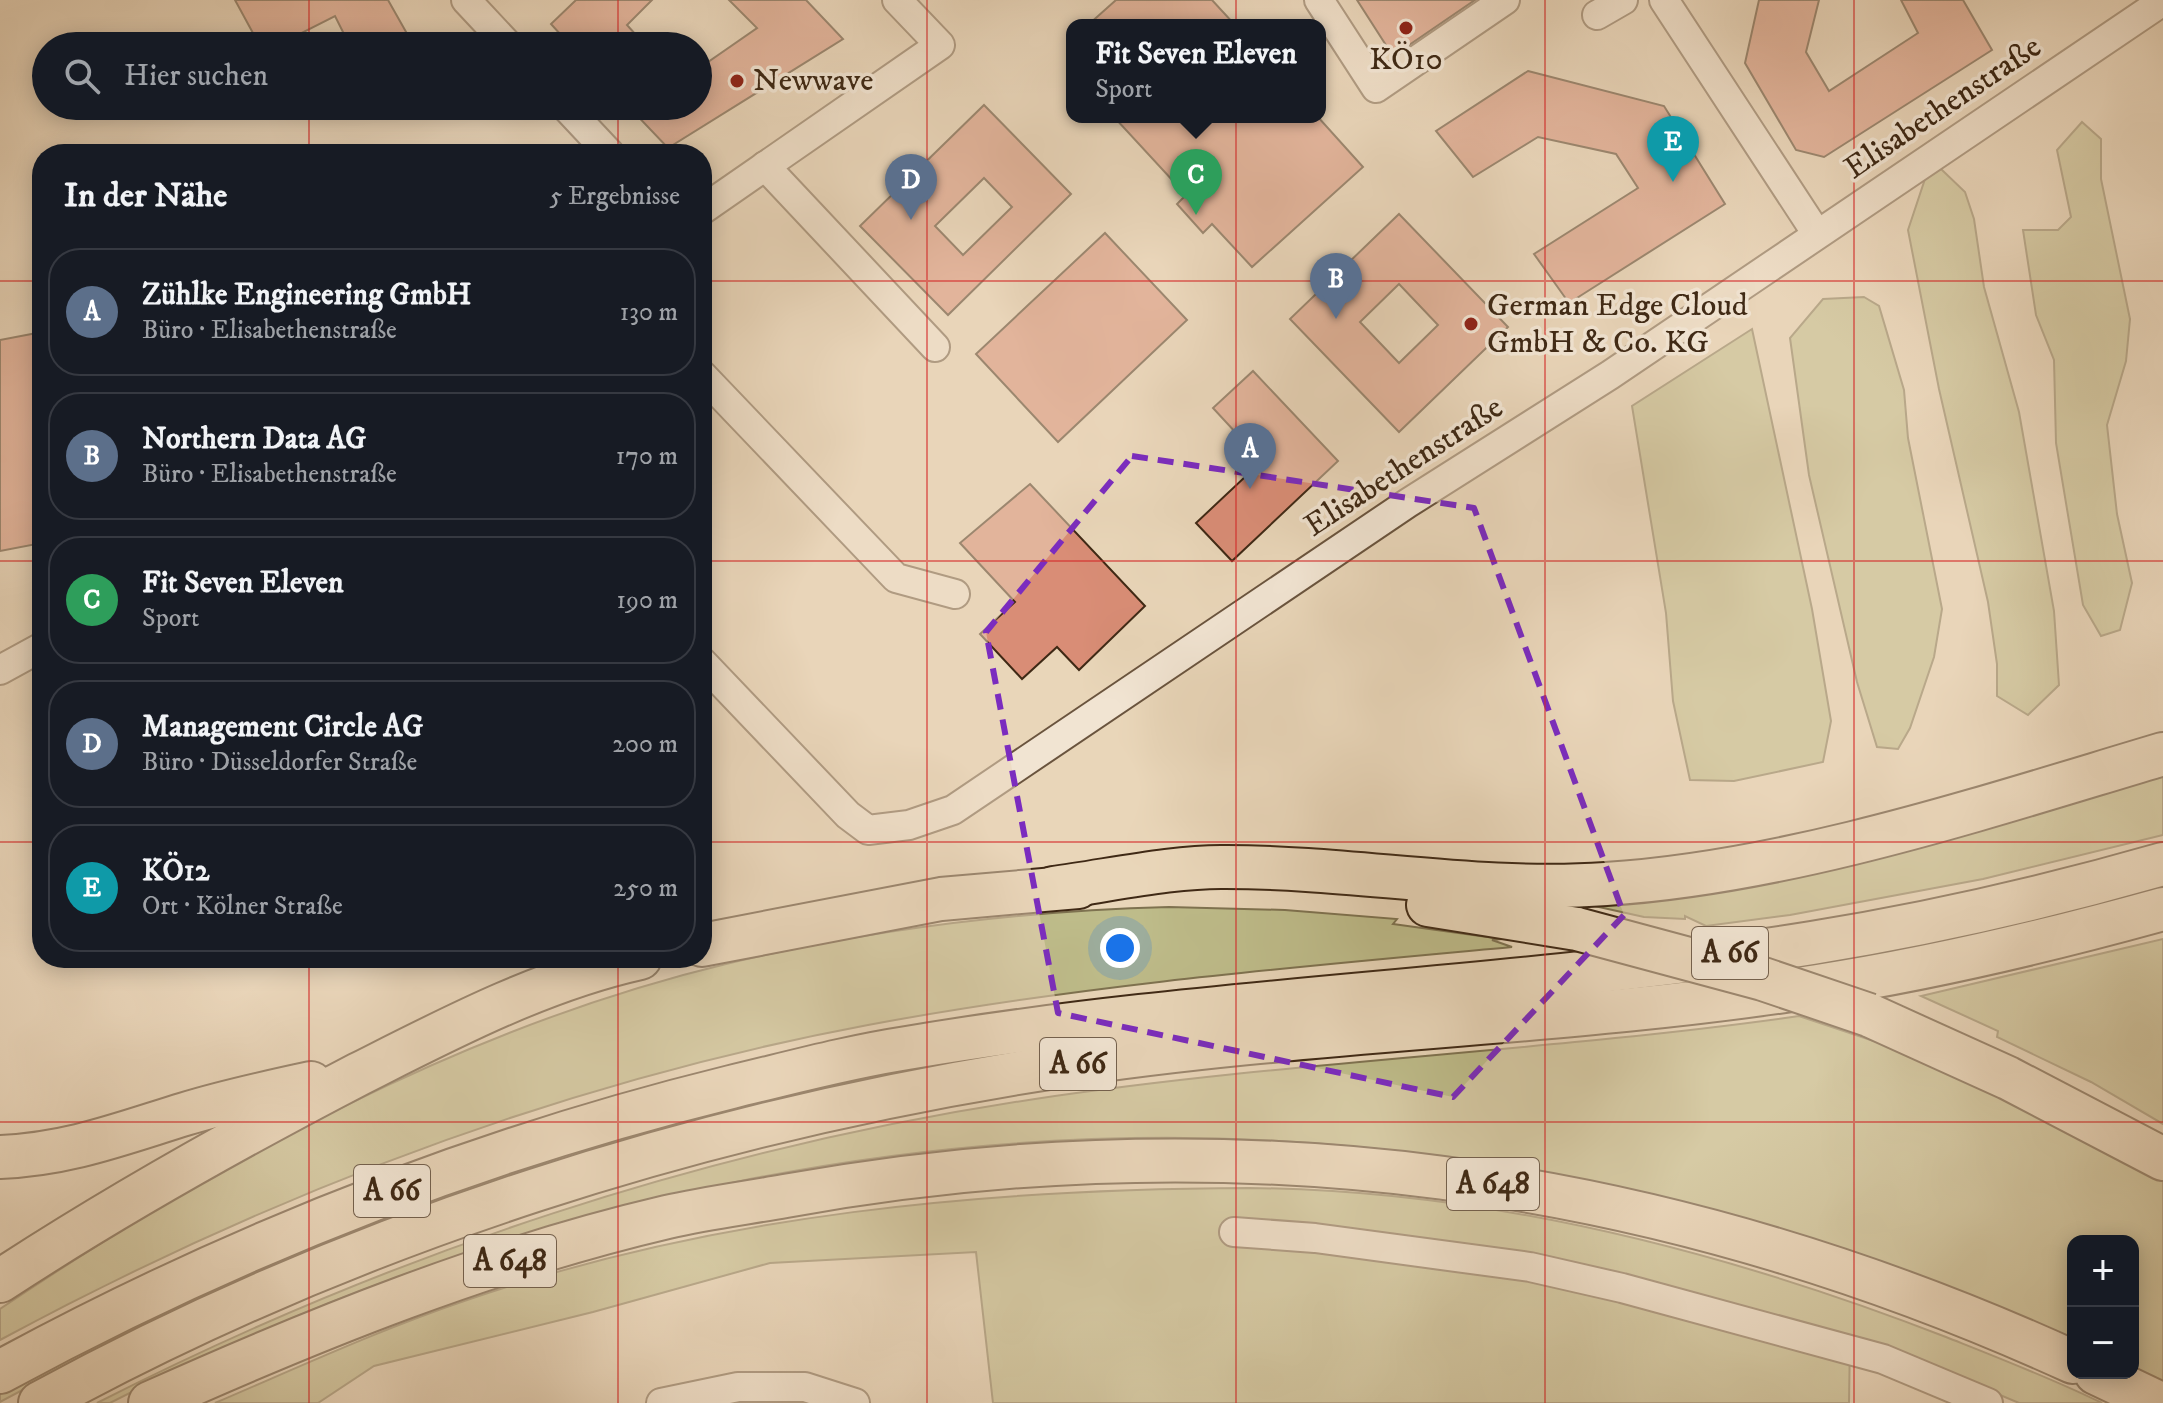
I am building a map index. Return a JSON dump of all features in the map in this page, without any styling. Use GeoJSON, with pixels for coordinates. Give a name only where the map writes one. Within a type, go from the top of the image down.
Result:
{"type":"FeatureCollection","features":[{"type":"Feature","properties":{"kind":"highway"},"geometry":{"type":"LineString","coordinates":[[1053,888],[1224,866],[1514,886],[1604,885],[1690,876],[1774,860],[1932,820],[2163,754]]}},
{"type":"Feature","properties":{"kind":"highway","name":"A 66"},"geometry":{"type":"LineString","coordinates":[[0,1372],[94,1320],[360,1203],[501,1151],[805,1069],[903,1048],[1119,1018],[1561,974],[1811,943],[1950,916],[2163,864]]}},
{"type":"Feature","properties":{"kind":"highway","name":"A 66"},"geometry":{"type":"LineString","coordinates":[[712,943],[941,899],[1053,888],[1171,886],[1312,893],[1468,911],[1577,929],[1763,979],[1869,1015],[2008,1078],[2163,1159]]}},
{"type":"Feature","properties":{"kind":"highway","name":"A 66"},"geometry":{"type":"LineString","coordinates":[[40,1403],[115,1362],[377,1247],[523,1194],[654,1154],[811,1113],[1065,1065],[1818,986],[1956,958],[2163,909]]}},
{"type":"Feature","properties":{"kind":"highway"},"geometry":{"type":"LineString","coordinates":[[0,1281],[179,1170],[432,1036],[531,993],[609,968]]}},
{"type":"Feature","properties":{"kind":"highway"},"geometry":{"type":"LineString","coordinates":[[0,1157],[46,1155],[107,1141],[250,1096],[363,1072]]}},
{"type":"Feature","properties":{"kind":"highway","name":"A 648"},"geometry":{"type":"LineString","coordinates":[[150,1403],[250,1358],[411,1294],[541,1251],[670,1216],[887,1179],[1103,1160],[1244,1160],[1372,1167],[1566,1198],[1788,1253],[1913,1295],[2067,1359]]}},
{"type":"Feature","properties":{"kind":"highway"},"geometry":{"type":"LineString","coordinates":[[2109,1379],[2159,1403]]}},
{"type":"Feature","properties":{"kind":"street"},"geometry":{"type":"LineString","coordinates":[[466,0],[496,32]]}},
{"type":"Feature","properties":{"kind":"street"},"geometry":{"type":"LineString","coordinates":[[712,203],[940,45],[897,0]]}},
{"type":"Feature","properties":{"kind":"street"},"geometry":{"type":"LineString","coordinates":[[1319,0],[1376,88],[1505,0]]}},
{"type":"Feature","properties":{"kind":"street"},"geometry":{"type":"LineString","coordinates":[[1597,15],[1623,0]]}},
{"type":"Feature","properties":{"kind":"street"},"geometry":{"type":"LineString","coordinates":[[1664,0],[1817,234]]}},
{"type":"Feature","properties":{"kind":"street","name":"Elisabethenstraße"},"geometry":{"type":"LineString","coordinates":[[712,672],[848,815],[868,830],[909,825],[953,810],[1395,511],[1610,375],[2163,1]]}},
{"type":"Feature","properties":{"kind":"street"},"geometry":{"type":"LineString","coordinates":[[578,120],[601,144]]}},
{"type":"Feature","properties":{"kind":"street"},"geometry":{"type":"LineString","coordinates":[[765,166],[935,347]]}},
{"type":"Feature","properties":{"kind":"street"},"geometry":{"type":"LineString","coordinates":[[712,385],[896,578],[955,594]]}},
{"type":"Feature","properties":{"kind":"street"},"geometry":{"type":"LineString","coordinates":[[0,688],[21,659]]}},
{"type":"Feature","properties":{"kind":"street"},"geometry":{"type":"LineString","coordinates":[[1234,1232],[1361,1244],[1530,1267],[1576,1277],[1883,1359],[1988,1403]]}},
{"type":"Feature","properties":{"kind":"street"},"geometry":{"type":"LineString","coordinates":[[661,1403],[738,1387],[805,1387],[855,1403]]}},
{"type":"Feature","properties":{"kind":"highlighted area"},"geometry":{"type":"Polygon","coordinates":[[[1132,456],[1474,508],[1624,915],[1453,1097],[1058,1013],[986,632],[1132,456]]]}},
{"type":"Feature","properties":{"kind":"shaded area"},"geometry":{"type":"Polygon","coordinates":[[[2082,122],[2101,139],[2101,179],[2130,319],[2126,361],[2107,425],[2117,514],[2132,583],[2120,630],[2101,636],[2083,605],[2056,443],[2054,360],[2036,315],[2023,230],[2058,230],[2071,217],[2057,150],[2082,122]]]}},
{"type":"Feature","properties":{"kind":"shaded area"},"geometry":{"type":"Polygon","coordinates":[[[1941,169],[1965,192],[1974,219],[1984,287],[2019,412],[2054,611],[2059,685],[2028,715],[1997,696],[1997,664],[1988,602],[1939,389],[1908,230],[1925,179],[1941,169]]]}},
{"type":"Feature","properties":{"kind":"shaded area"},"geometry":{"type":"Polygon","coordinates":[[[1864,297],[1879,306],[1904,390],[1908,438],[1942,609],[1934,657],[1910,728],[1898,749],[1877,747],[1857,682],[1809,475],[1790,338],[1823,299],[1864,297]]]}},
{"type":"Feature","properties":{"kind":"shaded area"},"geometry":{"type":"Polygon","coordinates":[[[1752,329],[1812,609],[1831,721],[1823,762],[1734,781],[1690,780],[1673,701],[1666,613],[1632,406],[1752,329]]]}},
{"type":"Feature","properties":{"kind":"shaded area"},"geometry":{"type":"Polygon","coordinates":[[[2163,769],[2163,835],[1983,879],[1790,915],[1706,926],[1685,916],[1685,919],[1644,917],[1581,903],[2163,769]]]}},
{"type":"Feature","properties":{"kind":"shaded area"},"geometry":{"type":"Polygon","coordinates":[[[1113,909],[1285,910],[1397,919],[1393,924],[1502,939],[1492,940],[1512,947],[1189,978],[948,1011],[755,1049],[642,1078],[531,1111],[314,1191],[207,1237],[0,1340],[0,1309],[170,1201],[348,1104],[534,1024],[629,991],[726,964],[835,941],[946,924],[1113,909]]]}},
{"type":"Feature","properties":{"kind":"shaded area"},"geometry":{"type":"Polygon","coordinates":[[[2163,939],[2163,1124],[2091,1082],[1997,1037],[1998,1031],[1921,996],[2163,939]]]}},
{"type":"Feature","properties":{"kind":"shaded area"},"geometry":{"type":"Polygon","coordinates":[[[1799,1016],[1891,1047],[1895,1044],[2163,1179],[2163,1384],[2139,1372],[2139,1235],[2067,1235],[2067,1338],[1937,1284],[1822,1244],[1694,1211],[1502,1168],[1406,1152],[1239,1139],[1071,1140],[905,1154],[740,1181],[577,1220],[417,1270],[261,1331],[110,1403],[97,1403],[208,1349],[322,1299],[437,1254],[554,1213],[672,1177],[792,1146],[913,1120],[1130,1086],[1799,1016]]]}},
{"type":"Feature","properties":{"kind":"shaded area"},"geometry":{"type":"Polygon","coordinates":[[[1111,1034],[741,1110],[589,1153],[147,1324],[0,1402],[0,1392],[121,1328],[394,1210],[634,1129],[865,1074],[1111,1034]]]}},
{"type":"Feature","properties":{"kind":"shaded area"},"geometry":{"type":"Polygon","coordinates":[[[1249,1188],[1338,1191],[1427,1200],[1604,1231],[1777,1278],[1862,1306],[1946,1337],[2102,1403],[2019,1403],[1924,1363],[1850,1339],[1849,1403],[993,1403],[976,1252],[770,1263],[593,1312],[374,1366],[318,1403],[215,1403],[435,1311],[562,1271],[658,1246],[853,1212],[952,1201],[1051,1194],[1249,1188]]]}},
{"type":"Feature","properties":{"kind":"building"},"geometry":{"type":"Polygon","coordinates":[[[235,0],[388,0],[406,32],[343,32],[335,16],[304,32],[252,32],[235,0]]]}},
{"type":"Feature","properties":{"kind":"building"},"geometry":{"type":"Polygon","coordinates":[[[576,0],[652,0],[627,25],[633,32],[558,32],[551,24],[576,0]]]}},
{"type":"Feature","properties":{"kind":"building","name":"Newwave"},"geometry":{"type":"Polygon","coordinates":[[[729,0],[806,0],[843,39],[674,144],[664,144],[641,120],[712,120],[712,59],[757,28],[729,0]]]}},
{"type":"Feature","properties":{"kind":"building"},"geometry":{"type":"Polygon","coordinates":[[[1116,0],[1212,0],[1229,19],[1095,19],[1116,0]]]}},
{"type":"Feature","properties":{"kind":"building","name":"KÖ10"},"geometry":{"type":"Polygon","coordinates":[[[1357,0],[1475,0],[1393,56],[1357,0]]]}},
{"type":"Feature","properties":{"kind":"building"},"geometry":{"type":"Polygon","coordinates":[[[1759,0],[1819,0],[1806,52],[1829,91],[1918,33],[1901,0],[1963,0],[1992,50],[1824,157],[1796,150],[1745,63],[1759,0]]]}},
{"type":"Feature","properties":{"kind":"building"},"geometry":{"type":"Polygon","coordinates":[[[1528,71],[1664,106],[1725,204],[1569,303],[1534,254],[1638,188],[1616,154],[1538,137],[1473,177],[1436,131],[1528,71]]]}},
{"type":"Feature","properties":{"kind":"building"},"geometry":{"type":"Polygon","coordinates":[[[984,105],[1071,194],[948,315],[860,226],[984,105]],[[984,178],[935,226],[963,255],[1012,207],[984,178]]]}},
{"type":"Feature","properties":{"kind":"building"},"geometry":{"type":"Polygon","coordinates":[[[1120,123],[1323,123],[1363,167],[1252,267],[1212,224],[1203,233],[1177,204],[1186,195],[1120,123]]]}},
{"type":"Feature","properties":{"kind":"building","name":"German Edge Cloud GmbH & Co. KG"},"geometry":{"type":"Polygon","coordinates":[[[1399,214],[1508,327],[1399,432],[1290,319],[1399,214]],[[1399,284],[1360,322],[1399,363],[1438,325],[1399,284]]]}},
{"type":"Feature","properties":{"kind":"building"},"geometry":{"type":"Polygon","coordinates":[[[1105,233],[1187,320],[1058,442],[976,354],[1105,233]]]}},
{"type":"Feature","properties":{"kind":"building"},"geometry":{"type":"Polygon","coordinates":[[[32,334],[32,545],[0,551],[0,340],[32,334]]]}},
{"type":"Feature","properties":{"kind":"building"},"geometry":{"type":"Polygon","coordinates":[[[1253,371],[1338,461],[1232,561],[1196,523],[1262,461],[1213,408],[1253,371]]]}},
{"type":"Feature","properties":{"kind":"building"},"geometry":{"type":"Polygon","coordinates":[[[1030,484],[1145,606],[1079,670],[1057,647],[1022,679],[980,634],[1015,602],[960,543],[1030,484]]]}},
{"type":"Feature","properties":{"kind":"place","name":"KÖ10"},"geometry":{"type":"Point","coordinates":[1406,28]}},
{"type":"Feature","properties":{"kind":"place","name":"Newwave"},"geometry":{"type":"Point","coordinates":[737,81]}},
{"type":"Feature","properties":{"kind":"place","name":"KÖ12"},"geometry":{"type":"Point","coordinates":[1673,182]}},
{"type":"Feature","properties":{"kind":"place","name":"Fit Seven Eleven"},"geometry":{"type":"Point","coordinates":[1196,215]}},
{"type":"Feature","properties":{"kind":"place","name":"Management Circle AG"},"geometry":{"type":"Point","coordinates":[911,220]}},
{"type":"Feature","properties":{"kind":"place","name":"Northern Data AG"},"geometry":{"type":"Point","coordinates":[1336,319]}},
{"type":"Feature","properties":{"kind":"place","name":"German Edge Cloud GmbH & Co. KG"},"geometry":{"type":"Point","coordinates":[1471,324]}},
{"type":"Feature","properties":{"kind":"place","name":"Zühlke Engineering GmbH"},"geometry":{"type":"Point","coordinates":[1250,489]}}]}
